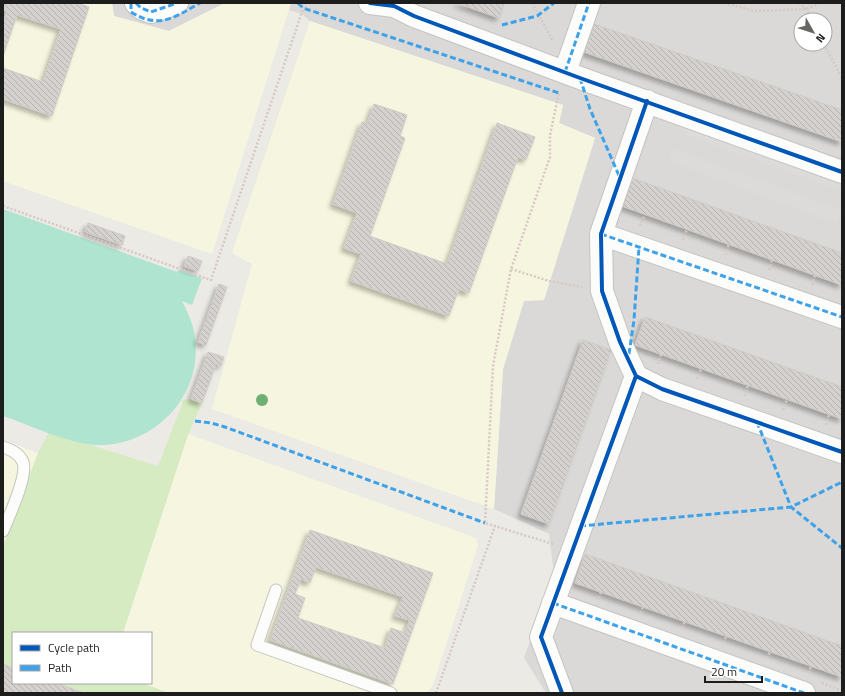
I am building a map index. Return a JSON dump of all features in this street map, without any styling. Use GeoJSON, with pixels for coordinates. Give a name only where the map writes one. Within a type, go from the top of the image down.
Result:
{"type":"FeatureCollection","features":[{"type":"Feature","properties":{"kind":"street"},"geometry":{"type":"LineString","coordinates":[[136,3],[141,8],[152,12],[177,3]]}},
{"type":"Feature","properties":{"kind":"street"},"geometry":{"type":"LineString","coordinates":[[370,3],[394,4],[414,16],[842,172]]}},
{"type":"Feature","properties":{"kind":"street"},"geometry":{"type":"LineString","coordinates":[[565,72],[590,3]]}},
{"type":"Feature","properties":{"kind":"street"},"geometry":{"type":"LineString","coordinates":[[647,101],[601,234],[602,291],[620,342],[636,376],[662,389],[842,452]]}},
{"type":"Feature","properties":{"kind":"street"},"geometry":{"type":"LineString","coordinates":[[601,234],[842,317]]}},
{"type":"Feature","properties":{"kind":"street"},"geometry":{"type":"LineString","coordinates":[[562,693],[541,637],[636,376]]}},
{"type":"Feature","properties":{"kind":"street"},"geometry":{"type":"LineString","coordinates":[[553,603],[804,693]]}},
{"type":"Feature","properties":{"kind":"lane"},"geometry":{"type":"LineString","coordinates":[[3,448],[15,452],[23,461],[24,473],[3,530]]}},
{"type":"Feature","properties":{"kind":"lane"},"geometry":{"type":"LineString","coordinates":[[276,590],[256,645],[391,693]]}},
{"type":"Feature","properties":{"kind":"path"},"geometry":{"type":"LineString","coordinates":[[3,206],[211,280],[305,3]]}},
{"type":"Feature","properties":{"kind":"path"},"geometry":{"type":"LineString","coordinates":[[532,3],[551,34],[565,72],[550,135],[550,157],[511,269],[492,366],[486,523],[572,549]]}},
{"type":"Feature","properties":{"kind":"path"},"geometry":{"type":"LineString","coordinates":[[724,3],[755,11],[806,9],[821,3]]}},
{"type":"Feature","properties":{"kind":"path"},"geometry":{"type":"LineString","coordinates":[[800,3],[808,12]]}},
{"type":"Feature","properties":{"kind":"path"},"geometry":{"type":"LineString","coordinates":[[828,52],[842,78]]}},
{"type":"Feature","properties":{"kind":"path"},"geometry":{"type":"LineString","coordinates":[[511,269],[549,282],[602,291]]}},
{"type":"Feature","properties":{"kind":"path"},"geometry":{"type":"LineString","coordinates":[[436,693],[495,526]]}},
{"type":"Feature","properties":{"kind":"shaded area"},"geometry":{"type":"Polygon","coordinates":[[[3,3],[112,3],[114,16],[169,31],[225,3],[291,3],[212,254],[3,181],[3,3]]]}},
{"type":"Feature","properties":{"kind":"shaded area"},"geometry":{"type":"Polygon","coordinates":[[[112,3],[225,3],[169,31],[114,16],[112,3]]]}},
{"type":"Feature","properties":{"kind":"shaded area"},"geometry":{"type":"Polygon","coordinates":[[[291,3],[842,3],[842,693],[546,693],[524,658],[554,574],[549,534],[494,509],[503,369],[524,301],[544,300],[595,138],[559,123],[563,105],[310,21],[302,14],[289,10],[291,3]]]}},
{"type":"Feature","properties":{"kind":"shaded area"},"geometry":{"type":"Polygon","coordinates":[[[310,21],[563,105],[559,123],[595,138],[544,300],[524,301],[503,369],[494,509],[212,409],[252,264],[232,253],[310,21]]]}},
{"type":"Feature","properties":{"kind":"shaded area"},"geometry":{"type":"Polygon","coordinates":[[[667,115],[842,179],[842,191],[687,135],[667,115]]]}},
{"type":"Feature","properties":{"kind":"shaded area"},"geometry":{"type":"Polygon","coordinates":[[[673,149],[841,210],[837,224],[669,161],[673,149]]]}},
{"type":"Feature","properties":{"kind":"shaded area"},"geometry":{"type":"Polygon","coordinates":[[[188,434],[476,538],[478,546],[433,685],[426,693],[169,693],[145,684],[152,684],[152,632],[123,632],[188,434]]]}},
{"type":"Feature","properties":{"kind":"shaded area"},"geometry":{"type":"Polygon","coordinates":[[[3,440],[38,453],[3,546],[3,440]]]}},
{"type":"Feature","properties":{"kind":"green space"},"geometry":{"type":"Polygon","coordinates":[[[3,209],[177,272],[178,270],[202,278],[192,305],[182,301],[192,324],[195,338],[195,359],[191,379],[183,397],[171,413],[156,427],[138,437],[119,443],[98,445],[76,442],[3,416],[3,209]]]}},
{"type":"Feature","properties":{"kind":"green space"},"geometry":{"type":"Polygon","coordinates":[[[191,399],[202,403],[188,435],[123,632],[12,632],[12,668],[3,664],[3,546],[38,453],[49,432],[158,466],[182,404],[182,400],[191,399]]]}},
{"type":"Feature","properties":{"kind":"green space"},"geometry":{"type":"Polygon","coordinates":[[[59,684],[145,684],[169,693],[84,693],[59,684]]]}},
{"type":"Feature","properties":{"kind":"building"},"geometry":{"type":"Polygon","coordinates":[[[3,3],[77,3],[89,7],[52,116],[3,99],[3,68],[43,82],[61,29],[17,15],[3,56],[3,23],[7,11],[3,10],[3,3]]]}},
{"type":"Feature","properties":{"kind":"building"},"geometry":{"type":"Polygon","coordinates":[[[457,3],[504,3],[499,18],[457,3]]]}},
{"type":"Feature","properties":{"kind":"building"},"geometry":{"type":"Polygon","coordinates":[[[594,24],[842,110],[842,142],[584,52],[594,24]]]}},
{"type":"Feature","properties":{"kind":"building"},"geometry":{"type":"Polygon","coordinates":[[[374,104],[407,115],[400,136],[405,138],[370,236],[447,264],[497,123],[535,137],[526,160],[518,157],[469,293],[459,289],[449,316],[351,281],[361,254],[344,248],[357,213],[333,204],[362,122],[367,124],[374,104]]]}},
{"type":"Feature","properties":{"kind":"building"},"geometry":{"type":"Polygon","coordinates":[[[632,178],[842,253],[842,285],[622,206],[632,178]]]}},
{"type":"Feature","properties":{"kind":"building"},"geometry":{"type":"Polygon","coordinates":[[[88,223],[125,236],[122,245],[85,232],[88,223]]]}},
{"type":"Feature","properties":{"kind":"building"},"geometry":{"type":"Polygon","coordinates":[[[188,256],[202,261],[198,271],[184,266],[188,256]]]}},
{"type":"Feature","properties":{"kind":"building"},"geometry":{"type":"Polygon","coordinates":[[[219,284],[227,287],[206,345],[198,342],[219,284]]]}},
{"type":"Feature","properties":{"kind":"building"},"geometry":{"type":"Polygon","coordinates":[[[645,317],[842,387],[842,419],[635,345],[645,317]]]}},
{"type":"Feature","properties":{"kind":"building"},"geometry":{"type":"Polygon","coordinates":[[[583,340],[611,350],[549,524],[521,514],[583,340]]]}},
{"type":"Feature","properties":{"kind":"building"},"geometry":{"type":"Polygon","coordinates":[[[208,352],[224,357],[221,366],[216,364],[202,403],[191,399],[208,352]]]}},
{"type":"Feature","properties":{"kind":"building"},"geometry":{"type":"Polygon","coordinates":[[[310,530],[433,573],[393,684],[270,640],[310,530]],[[316,567],[310,583],[301,579],[295,594],[305,598],[298,618],[385,648],[391,628],[405,633],[410,620],[395,616],[403,597],[316,567]]]}},
{"type":"Feature","properties":{"kind":"building"},"geometry":{"type":"Polygon","coordinates":[[[585,554],[842,646],[842,677],[575,583],[585,554]]]}},
{"type":"Feature","properties":{"kind":"building"},"geometry":{"type":"Polygon","coordinates":[[[3,664],[12,668],[12,684],[59,684],[84,693],[3,693],[3,664]]]}},
{"type":"Feature","properties":{"kind":"marked path"},"geometry":{"type":"LineString","coordinates":[[131,3],[131,12],[150,20],[159,21],[175,17],[200,3]]}},
{"type":"Feature","properties":{"kind":"marked path"},"geometry":{"type":"LineString","coordinates":[[136,3],[141,8],[151,12],[177,3]]}},
{"type":"Feature","properties":{"kind":"marked path"},"geometry":{"type":"LineString","coordinates":[[298,3],[303,8],[559,93]]}},
{"type":"Feature","properties":{"kind":"marked path"},"geometry":{"type":"LineString","coordinates":[[502,25],[537,16],[554,3]]}},
{"type":"Feature","properties":{"kind":"marked path"},"geometry":{"type":"LineString","coordinates":[[565,72],[589,3]]}},
{"type":"Feature","properties":{"kind":"marked path"},"geometry":{"type":"LineString","coordinates":[[580,78],[590,109],[620,178]]}},
{"type":"Feature","properties":{"kind":"marked path"},"geometry":{"type":"LineString","coordinates":[[601,234],[842,317]]}},
{"type":"Feature","properties":{"kind":"marked path"},"geometry":{"type":"LineString","coordinates":[[629,354],[634,320],[639,247]]}},
{"type":"Feature","properties":{"kind":"marked path"},"geometry":{"type":"LineString","coordinates":[[195,421],[225,427],[485,523]]}},
{"type":"Feature","properties":{"kind":"marked path"},"geometry":{"type":"LineString","coordinates":[[757,422],[791,507],[842,548]]}},
{"type":"Feature","properties":{"kind":"marked path"},"geometry":{"type":"LineString","coordinates":[[580,526],[791,507],[842,482]]}},
{"type":"Feature","properties":{"kind":"marked path"},"geometry":{"type":"LineString","coordinates":[[553,603],[804,693]]}},
{"type":"Feature","properties":{"kind":"cycle path"},"geometry":{"type":"LineString","coordinates":[[370,3],[394,6],[414,16],[580,78],[842,172]]}},
{"type":"Feature","properties":{"kind":"cycle path"},"geometry":{"type":"LineString","coordinates":[[647,101],[601,234],[602,291],[620,342],[636,376],[662,389],[842,452]]}},
{"type":"Feature","properties":{"kind":"cycle path"},"geometry":{"type":"LineString","coordinates":[[562,693],[541,637],[636,376]]}}]}
